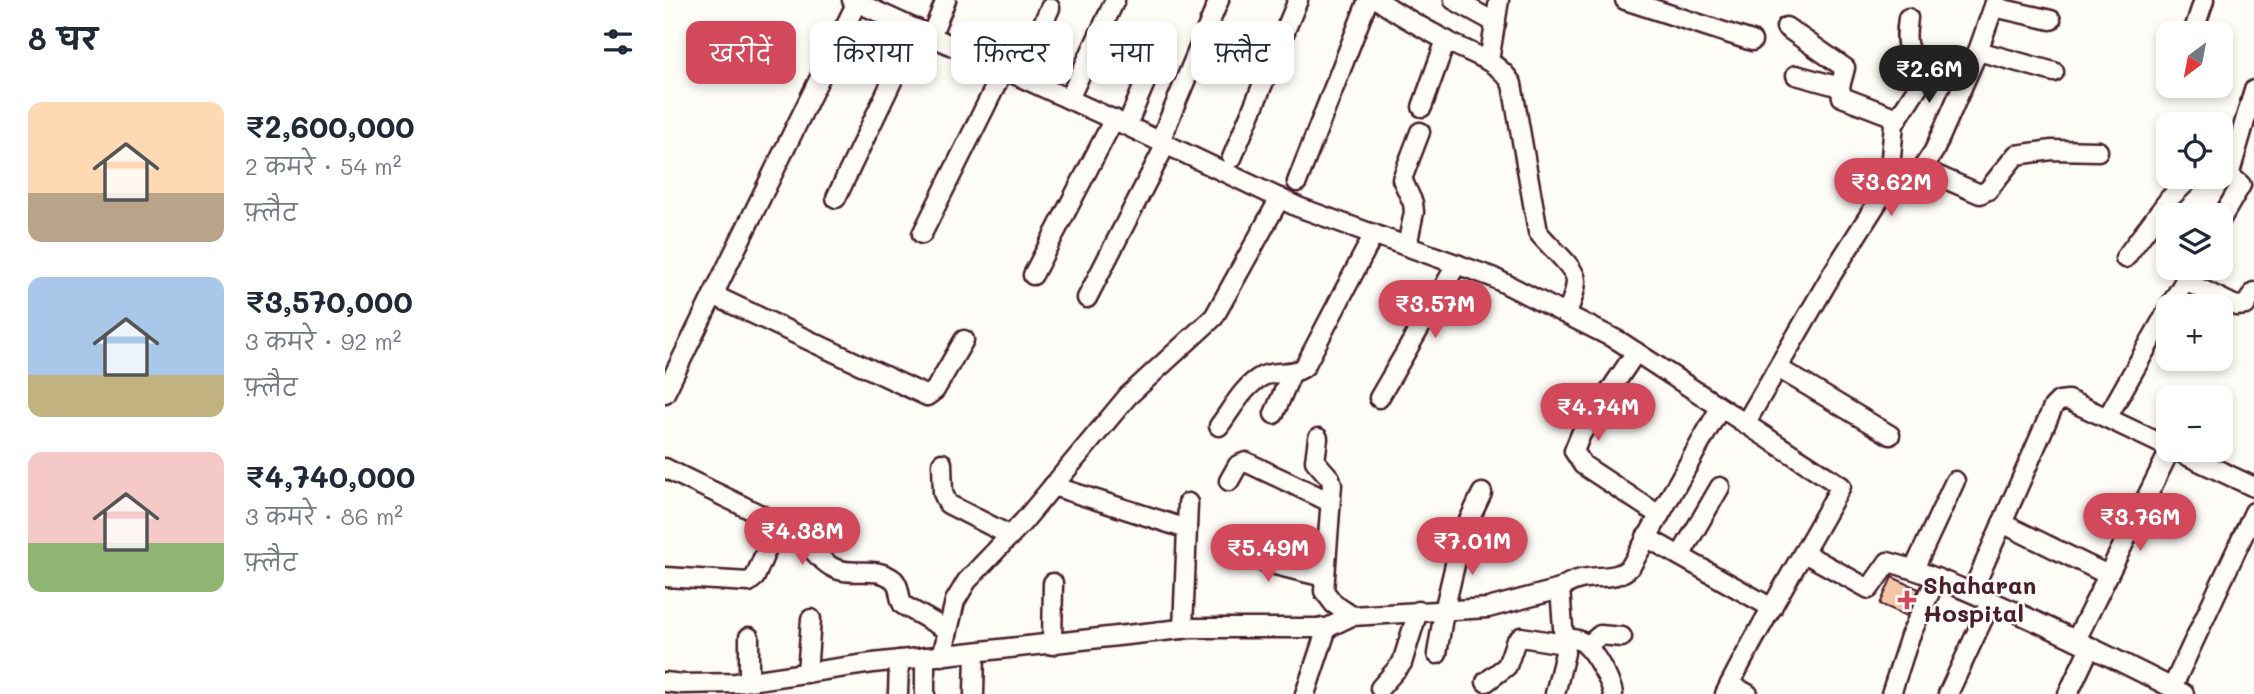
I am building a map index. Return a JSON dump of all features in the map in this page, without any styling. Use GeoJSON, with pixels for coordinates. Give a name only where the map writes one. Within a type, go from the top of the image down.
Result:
{"type":"FeatureCollection","features":[{"type":"Feature","properties":{"kind":"street"},"geometry":{"type":"LineString","coordinates":[[932,21],[946,0]]}},
{"type":"Feature","properties":{"kind":"street"},"geometry":{"type":"LineString","coordinates":[[1069,99],[1115,0]]}},
{"type":"Feature","properties":{"kind":"street"},"geometry":{"type":"LineString","coordinates":[[1087,298],[1163,143],[1219,0]]}},
{"type":"Feature","properties":{"kind":"street"},"geometry":{"type":"LineString","coordinates":[[1232,158],[1298,0]]}},
{"type":"Feature","properties":{"kind":"street"},"geometry":{"type":"LineString","coordinates":[[1297,182],[1369,0]]}},
{"type":"Feature","properties":{"kind":"street"},"geometry":{"type":"LineString","coordinates":[[1378,0],[1446,40],[1489,61],[1503,72],[1512,84],[1538,232],[1546,244],[1573,270],[1576,278],[1567,314]]}},
{"type":"Feature","properties":{"kind":"street"},"geometry":{"type":"LineString","coordinates":[[1454,0],[1496,23]]}},
{"type":"Feature","properties":{"kind":"street"},"geometry":{"type":"LineString","coordinates":[[1489,61],[1499,0]]}},
{"type":"Feature","properties":{"kind":"street"},"geometry":{"type":"LineString","coordinates":[[1625,0],[1752,41]]}},
{"type":"Feature","properties":{"kind":"street"},"geometry":{"type":"LineString","coordinates":[[2197,21],[2204,0]]}},
{"type":"Feature","properties":{"kind":"street"},"geometry":{"type":"LineString","coordinates":[[665,393],[855,1],[898,21]]}},
{"type":"Feature","properties":{"kind":"street"},"geometry":{"type":"LineString","coordinates":[[1745,424],[1832,274],[1879,200],[1888,190],[1922,169],[1934,151],[1979,51],[1995,4],[2050,20]]}},
{"type":"Feature","properties":{"kind":"street"},"geometry":{"type":"LineString","coordinates":[[1042,21],[1050,8]]}},
{"type":"Feature","properties":{"kind":"street"},"geometry":{"type":"LineString","coordinates":[[1888,190],[1892,136],[1897,118],[1914,94],[1921,77],[1921,70],[1907,43],[1908,18]]}},
{"type":"Feature","properties":{"kind":"street"},"geometry":{"type":"LineString","coordinates":[[1786,27],[1842,64],[1845,68],[1840,87],[1842,97],[1897,118]]}},
{"type":"Feature","properties":{"kind":"street"},"geometry":{"type":"LineString","coordinates":[[1422,107],[1446,40]]}},
{"type":"Feature","properties":{"kind":"street"},"geometry":{"type":"LineString","coordinates":[[1979,51],[2054,72]]}},
{"type":"Feature","properties":{"kind":"street"},"geometry":{"type":"LineString","coordinates":[[1796,75],[1840,87]]}},
{"type":"Feature","properties":{"kind":"street"},"geometry":{"type":"LineString","coordinates":[[836,198],[897,84]]}},
{"type":"Feature","properties":{"kind":"street"},"geometry":{"type":"LineString","coordinates":[[922,234],[1006,84]]}},
{"type":"Feature","properties":{"kind":"street"},"geometry":{"type":"LineString","coordinates":[[1036,84],[1280,198],[1492,277],[1567,314],[1619,341],[1841,486],[1804,554],[1754,634],[1727,689],[1748,694]]}},
{"type":"Feature","properties":{"kind":"street"},"geometry":{"type":"LineString","coordinates":[[1033,275],[1141,84]]}},
{"type":"Feature","properties":{"kind":"street"},"geometry":{"type":"LineString","coordinates":[[2228,203],[2237,181],[2254,90]]}},
{"type":"Feature","properties":{"kind":"street"},"geometry":{"type":"LineString","coordinates":[[1407,246],[1414,212],[1413,203],[1402,179],[1420,132]]}},
{"type":"Feature","properties":{"kind":"street"},"geometry":{"type":"LineString","coordinates":[[1922,169],[1980,194],[1989,190],[2016,155],[2060,150],[2098,151]]}},
{"type":"Feature","properties":{"kind":"street"},"geometry":{"type":"LineString","coordinates":[[2125,258],[2179,189]]}},
{"type":"Feature","properties":{"kind":"street"},"geometry":{"type":"LineString","coordinates":[[925,694],[934,657],[947,631],[960,591],[1011,536],[1128,396],[1214,317],[1280,198]]}},
{"type":"Feature","properties":{"kind":"street"},"geometry":{"type":"LineString","coordinates":[[1219,426],[1253,382],[1273,373],[1298,372],[1305,366],[1374,234]]}},
{"type":"Feature","properties":{"kind":"street"},"geometry":{"type":"LineString","coordinates":[[1379,398],[1457,264]]}},
{"type":"Feature","properties":{"kind":"street"},"geometry":{"type":"LineString","coordinates":[[2197,280],[2236,306],[2246,305],[2254,292]]}},
{"type":"Feature","properties":{"kind":"street"},"geometry":{"type":"LineString","coordinates":[[713,295],[927,396],[935,390],[964,340]]}},
{"type":"Feature","properties":{"kind":"street"},"geometry":{"type":"LineString","coordinates":[[2107,418],[2156,331]]}},
{"type":"Feature","properties":{"kind":"street"},"geometry":{"type":"LineString","coordinates":[[1636,352],[1581,434],[1574,451],[1583,465],[1658,515]]}},
{"type":"Feature","properties":{"kind":"street"},"geometry":{"type":"LineString","coordinates":[[1778,368],[1890,435]]}},
{"type":"Feature","properties":{"kind":"street"},"geometry":{"type":"LineString","coordinates":[[1274,414],[1291,372]]}},
{"type":"Feature","properties":{"kind":"street"},"geometry":{"type":"LineString","coordinates":[[1972,592],[2053,407],[2059,401],[2068,400],[2156,442]]}},
{"type":"Feature","properties":{"kind":"street"},"geometry":{"type":"LineString","coordinates":[[665,682],[706,685],[749,681],[899,660],[1183,629],[1327,628],[1352,617],[1488,608],[1560,589],[1570,581],[1580,578],[1616,576],[1625,573],[1631,566],[1720,408]]}},
{"type":"Feature","properties":{"kind":"street"},"geometry":{"type":"LineString","coordinates":[[1318,438],[1315,461],[1332,484],[1324,591],[1327,597],[1352,617]]}},
{"type":"Feature","properties":{"kind":"street"},"geometry":{"type":"LineString","coordinates":[[1229,481],[1238,464],[1247,462],[1330,502]]}},
{"type":"Feature","properties":{"kind":"street"},"geometry":{"type":"LineString","coordinates":[[2068,694],[2108,575],[2164,462]]}},
{"type":"Feature","properties":{"kind":"street"},"geometry":{"type":"LineString","coordinates":[[2200,462],[2254,486]]}},
{"type":"Feature","properties":{"kind":"street"},"geometry":{"type":"LineString","coordinates":[[942,463],[943,493],[948,503],[1011,536]]}},
{"type":"Feature","properties":{"kind":"street"},"geometry":{"type":"LineString","coordinates":[[665,468],[798,536],[830,567],[845,573],[865,570],[889,577],[897,584],[900,601],[904,605],[947,631]]}},
{"type":"Feature","properties":{"kind":"street"},"geometry":{"type":"LineString","coordinates":[[1914,569],[1955,481]]}},
{"type":"Feature","properties":{"kind":"street"},"geometry":{"type":"LineString","coordinates":[[1053,486],[1187,529]]}},
{"type":"Feature","properties":{"kind":"street"},"geometry":{"type":"LineString","coordinates":[[1680,556],[1720,486]]}},
{"type":"Feature","properties":{"kind":"street"},"geometry":{"type":"LineString","coordinates":[[1437,654],[1462,536],[1482,493]]}},
{"type":"Feature","properties":{"kind":"street"},"geometry":{"type":"LineString","coordinates":[[1183,629],[1188,502]]}},
{"type":"Feature","properties":{"kind":"street"},"geometry":{"type":"LineString","coordinates":[[1804,554],[1869,589],[1888,562],[1914,569],[1972,592],[2083,643],[2167,689],[2254,512]]}},
{"type":"Feature","properties":{"kind":"street"},"geometry":{"type":"LineString","coordinates":[[2002,523],[2108,575]]}},
{"type":"Feature","properties":{"kind":"street"},"geometry":{"type":"LineString","coordinates":[[1646,537],[1772,608]]}},
{"type":"Feature","properties":{"kind":"street"},"geometry":{"type":"LineString","coordinates":[[665,577],[749,582],[755,577],[771,539]]}},
{"type":"Feature","properties":{"kind":"street"},"geometry":{"type":"LineString","coordinates":[[1226,548],[1275,565],[1324,577]]}},
{"type":"Feature","properties":{"kind":"street"},"geometry":{"type":"LineString","coordinates":[[1891,694],[1910,636],[1936,579]]}},
{"type":"Feature","properties":{"kind":"street"},"geometry":{"type":"LineString","coordinates":[[1052,645],[1053,583]]}},
{"type":"Feature","properties":{"kind":"street"},"geometry":{"type":"LineString","coordinates":[[1555,694],[1561,676],[1564,640],[1560,589]]}},
{"type":"Feature","properties":{"kind":"street"},"geometry":{"type":"LineString","coordinates":[[1948,694],[1991,601]]}},
{"type":"Feature","properties":{"kind":"street"},"geometry":{"type":"LineString","coordinates":[[1380,688],[1402,663],[1418,611]]}},
{"type":"Feature","properties":{"kind":"street"},"geometry":{"type":"LineString","coordinates":[[807,673],[811,619]]}},
{"type":"Feature","properties":{"kind":"street"},"geometry":{"type":"LineString","coordinates":[[1305,694],[1327,628]]}},
{"type":"Feature","properties":{"kind":"street"},"geometry":{"type":"LineString","coordinates":[[1587,646],[1600,635],[1622,637]]}},
{"type":"Feature","properties":{"kind":"street"},"geometry":{"type":"LineString","coordinates":[[749,637],[749,681]]}},
{"type":"Feature","properties":{"kind":"street"},"geometry":{"type":"LineString","coordinates":[[1486,682],[1507,666],[1515,643],[1521,637],[1581,641],[1611,684],[1613,694]]}},
{"type":"Feature","properties":{"kind":"street"},"geometry":{"type":"LineString","coordinates":[[974,694],[975,652]]}},
{"type":"Feature","properties":{"kind":"street"},"geometry":{"type":"LineString","coordinates":[[898,694],[899,660]]}},
{"type":"Feature","properties":{"kind":"street"},"geometry":{"type":"LineString","coordinates":[[785,694],[786,676]]}},
{"type":"Feature","properties":{"kind":"building"},"geometry":{"type":"Polygon","coordinates":[[[1892,577],[1919,589],[1907,616],[1880,604],[1892,577]]]}},
{"type":"Feature","properties":{"kind":"place","name":"Shaharan Hospital"},"geometry":{"type":"Point","coordinates":[1907,600]}}]}
